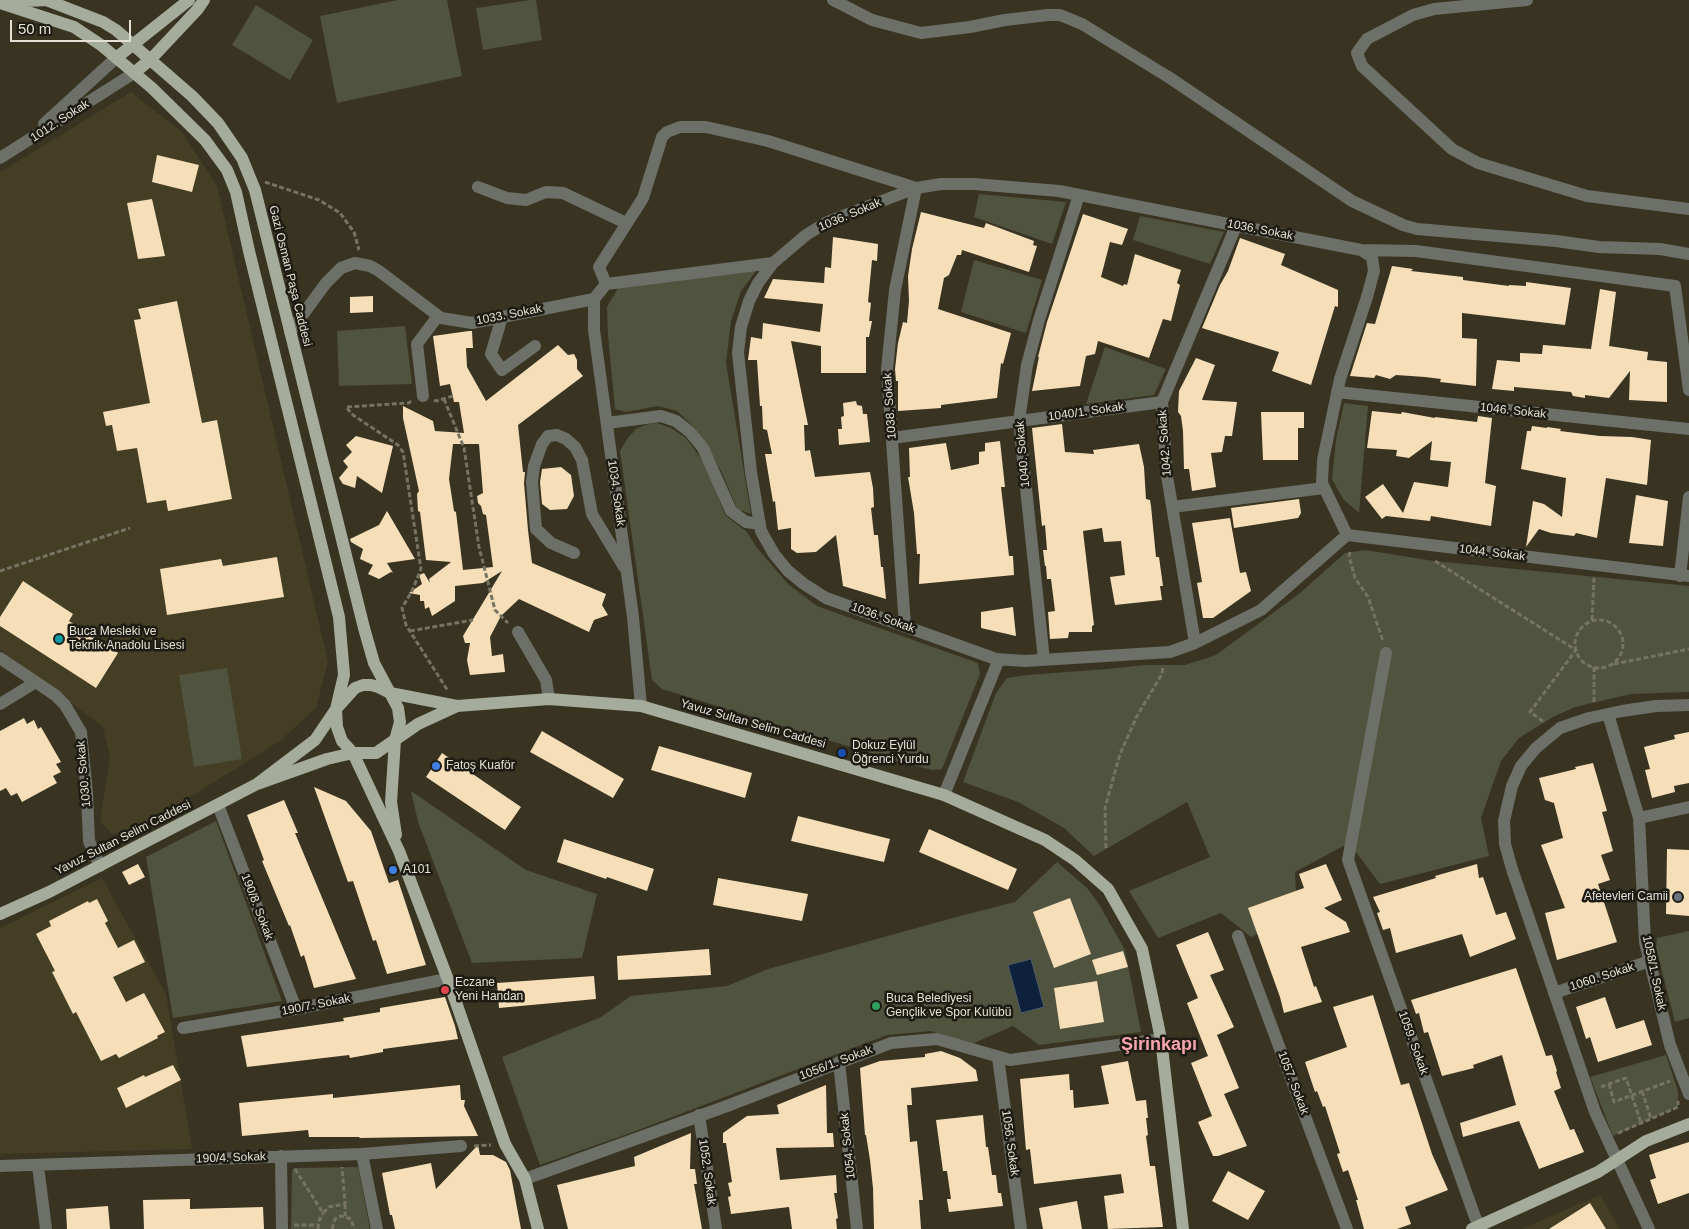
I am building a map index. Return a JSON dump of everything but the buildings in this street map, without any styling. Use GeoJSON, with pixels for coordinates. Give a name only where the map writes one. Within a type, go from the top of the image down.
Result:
{"type":"FeatureCollection","features":[{"type":"Feature","properties":{"kind":"main road","name":"Gazi Osman Paşa Caddesi"},"geometry":{"type":"LineString","coordinates":[[0,2],[46,0],[103,22],[116,30],[192,96],[218,123],[242,158],[255,190],[364,628],[374,663],[390,693]]}},
{"type":"Feature","properties":{"kind":"main road"},"geometry":{"type":"LineString","coordinates":[[116,58],[132,43],[189,0]]}},
{"type":"Feature","properties":{"kind":"main road"},"geometry":{"type":"LineString","coordinates":[[134,73],[151,59],[204,0]]}},
{"type":"Feature","properties":{"kind":"main road","name":"Gazi Osman Paşa Caddesi"},"geometry":{"type":"LineString","coordinates":[[0,2],[74,27],[101,45],[134,73],[205,140],[227,170],[236,192],[339,617],[344,675],[336,709]]}},
{"type":"Feature","properties":{"kind":"main road"},"geometry":{"type":"LineString","coordinates":[[457,706],[390,693],[371,684],[363,685],[356,688],[336,709],[337,726],[342,741],[353,753],[399,850],[505,1144],[525,1179],[538,1229]]}},
{"type":"Feature","properties":{"kind":"main road"},"geometry":{"type":"LineString","coordinates":[[390,693],[398,708],[400,722],[394,740],[391,802],[399,850]]}},
{"type":"Feature","properties":{"kind":"main road","name":"Yavuz Sultan Selim Caddesi"},"geometry":{"type":"LineString","coordinates":[[0,914],[100,866],[257,784],[327,759],[353,753],[376,753],[418,724],[457,706],[549,699],[641,706],[944,795],[1045,840],[1075,860],[1108,889],[1142,949],[1161,1039],[1183,1229]]}},
{"type":"Feature","properties":{"kind":"main road","name":"Yavuz Sultan Selim Caddesi"},"geometry":{"type":"LineString","coordinates":[[257,784],[315,740],[336,709]]}},
{"type":"Feature","properties":{"kind":"main road"},"geometry":{"type":"LineString","coordinates":[[1475,1227],[1598,1172],[1646,1141],[1689,1124]]}},
{"type":"Feature","properties":{"kind":"street"},"geometry":{"type":"LineString","coordinates":[[833,0],[872,20],[921,33],[970,28],[1013,19],[1060,15],[1082,24],[1170,78],[1352,201],[1410,227],[1600,247],[1660,249],[1689,254]]}},
{"type":"Feature","properties":{"kind":"street"},"geometry":{"type":"LineString","coordinates":[[1527,0],[1434,9],[1420,13],[1367,39],[1357,53],[1362,66],[1452,149],[1478,163],[1587,196],[1689,209]]}},
{"type":"Feature","properties":{"kind":"street","name":"1012. Sokak"},"geometry":{"type":"LineString","coordinates":[[20,146],[116,58]]}},
{"type":"Feature","properties":{"kind":"street","name":"1012. Sokak"},"geometry":{"type":"LineString","coordinates":[[20,146],[134,73]]}},
{"type":"Feature","properties":{"kind":"street"},"geometry":{"type":"LineString","coordinates":[[606,284],[599,267],[643,198],[662,137],[667,132],[680,128],[706,127],[768,141],[916,188]]}},
{"type":"Feature","properties":{"kind":"street"},"geometry":{"type":"LineString","coordinates":[[0,158],[20,146]]}},
{"type":"Feature","properties":{"kind":"street","name":"1036. Sokak"},"geometry":{"type":"LineString","coordinates":[[1351,536],[1261,610],[1195,643],[1165,653],[1025,662],[999,659],[826,598],[788,571],[774,554],[760,524],[751,472],[738,353],[741,327],[749,301],[758,283],[773,264],[806,235],[827,222],[916,188],[941,184],[974,184],[1059,191],[1361,250],[1416,251],[1676,286],[1689,390]]}},
{"type":"Feature","properties":{"kind":"street"},"geometry":{"type":"LineString","coordinates":[[478,187],[507,198],[526,200],[546,192],[562,193],[626,223]]}},
{"type":"Feature","properties":{"kind":"street","name":"1038. Sokak"},"geometry":{"type":"LineString","coordinates":[[905,626],[887,369],[895,290],[916,188]]}},
{"type":"Feature","properties":{"kind":"street","name":"1040. Sokak"},"geometry":{"type":"LineString","coordinates":[[1044,660],[1019,421],[1027,365],[1079,195]]}},
{"type":"Feature","properties":{"kind":"street","name":"1042. Sokak"},"geometry":{"type":"LineString","coordinates":[[1195,643],[1167,476],[1162,402],[1236,226]]}},
{"type":"Feature","properties":{"kind":"street"},"geometry":{"type":"LineString","coordinates":[[1351,536],[1322,483],[1323,460],[1337,392],[1374,271],[1372,257],[1361,250]]}},
{"type":"Feature","properties":{"kind":"street"},"geometry":{"type":"LineString","coordinates":[[290,332],[326,283],[341,268],[355,263],[364,265]]}},
{"type":"Feature","properties":{"kind":"street"},"geometry":{"type":"LineString","coordinates":[[594,299],[606,284],[773,264]]}},
{"type":"Feature","properties":{"kind":"street","name":"1033. Sokak"},"geometry":{"type":"LineString","coordinates":[[364,265],[379,271],[441,318],[472,323],[594,299]]}},
{"type":"Feature","properties":{"kind":"street","name":"1034. Sokak"},"geometry":{"type":"LineString","coordinates":[[594,299],[594,330],[633,617],[641,706]]}},
{"type":"Feature","properties":{"kind":"street"},"geometry":{"type":"LineString","coordinates":[[423,396],[417,344],[438,316]]}},
{"type":"Feature","properties":{"kind":"street"},"geometry":{"type":"LineString","coordinates":[[502,317],[491,354],[502,370],[535,346]]}},
{"type":"Feature","properties":{"kind":"street","name":"1046. Sokak"},"geometry":{"type":"LineString","coordinates":[[1337,392],[1689,429]]}},
{"type":"Feature","properties":{"kind":"street","name":"1040/1. Sokak"},"geometry":{"type":"LineString","coordinates":[[892,438],[1162,402]]}},
{"type":"Feature","properties":{"kind":"street"},"geometry":{"type":"LineString","coordinates":[[607,423],[661,416],[676,421],[690,432],[703,448],[731,511],[746,522],[760,524]]}},
{"type":"Feature","properties":{"kind":"street"},"geometry":{"type":"LineString","coordinates":[[574,553],[551,543],[536,529],[532,482],[534,466],[542,444],[548,436],[557,435],[566,439],[575,447],[582,460],[592,514],[626,571]]}},
{"type":"Feature","properties":{"kind":"street"},"geometry":{"type":"LineString","coordinates":[[1172,506],[1324,488]]}},
{"type":"Feature","properties":{"kind":"street"},"geometry":{"type":"LineString","coordinates":[[1684,576],[1689,497]]}},
{"type":"Feature","properties":{"kind":"street","name":"1044. Sokak"},"geometry":{"type":"LineString","coordinates":[[1351,536],[1684,576]]}},
{"type":"Feature","properties":{"kind":"street"},"geometry":{"type":"LineString","coordinates":[[518,632],[546,680],[549,699]]}},
{"type":"Feature","properties":{"kind":"street","name":"1059. Sokak"},"geometry":{"type":"LineString","coordinates":[[1386,653],[1348,860],[1468,1198],[1475,1227]]}},
{"type":"Feature","properties":{"kind":"street","name":"1030. Sokak"},"geometry":{"type":"LineString","coordinates":[[0,658],[55,695],[65,705],[81,732],[87,793],[89,841],[100,866]]}},
{"type":"Feature","properties":{"kind":"street"},"geometry":{"type":"LineString","coordinates":[[944,795],[999,659]]}},
{"type":"Feature","properties":{"kind":"street"},"geometry":{"type":"LineString","coordinates":[[0,704],[36,682]]}},
{"type":"Feature","properties":{"kind":"street"},"geometry":{"type":"LineString","coordinates":[[1648,1228],[1596,1112],[1554,993],[1505,844],[1505,810],[1512,786],[1527,757],[1560,728],[1571,723],[1640,708],[1689,705]]}},
{"type":"Feature","properties":{"kind":"street","name":"1058/1. Sokak"},"geometry":{"type":"LineString","coordinates":[[1608,714],[1639,818],[1645,942],[1684,1097]]}},
{"type":"Feature","properties":{"kind":"street","name":"190/8. Sokak"},"geometry":{"type":"LineString","coordinates":[[218,805],[296,1009]]}},
{"type":"Feature","properties":{"kind":"street"},"geometry":{"type":"LineString","coordinates":[[1639,818],[1689,806]]}},
{"type":"Feature","properties":{"kind":"street","name":"1057. Sokak"},"geometry":{"type":"LineString","coordinates":[[1238,936],[1347,1229]]}},
{"type":"Feature","properties":{"kind":"street","name":"1060. Sokak"},"geometry":{"type":"LineString","coordinates":[[1554,993],[1650,961]]}},
{"type":"Feature","properties":{"kind":"street","name":"190/7. Sokak"},"geometry":{"type":"LineString","coordinates":[[183,1028],[296,1009],[447,979]]}},
{"type":"Feature","properties":{"kind":"street","name":"1056/1. Sokak"},"geometry":{"type":"LineString","coordinates":[[525,1179],[891,1043],[937,1039],[1010,1060],[1161,1039]]}},
{"type":"Feature","properties":{"kind":"street","name":"1056. Sokak"},"geometry":{"type":"LineString","coordinates":[[998,1057],[1022,1229]]}},
{"type":"Feature","properties":{"kind":"street","name":"1054. Sokak"},"geometry":{"type":"LineString","coordinates":[[839,1062],[856,1229]]}},
{"type":"Feature","properties":{"kind":"street","name":"1052. Sokak"},"geometry":{"type":"LineString","coordinates":[[699,1115],[716,1229]]}},
{"type":"Feature","properties":{"kind":"street","name":"190/4. Sokak"},"geometry":{"type":"LineString","coordinates":[[0,1166],[362,1154],[461,1146]]}},
{"type":"Feature","properties":{"kind":"street"},"geometry":{"type":"LineString","coordinates":[[362,1154],[377,1229]]}},
{"type":"Feature","properties":{"kind":"street"},"geometry":{"type":"LineString","coordinates":[[281,1156],[282,1229]]}},
{"type":"Feature","properties":{"kind":"street"},"geometry":{"type":"LineString","coordinates":[[38,1166],[46,1229]]}},
{"type":"Feature","properties":{"kind":"path"},"geometry":{"type":"LineString","coordinates":[[251,181],[266,182],[319,200],[340,213],[354,232],[364,265]]}},
{"type":"Feature","properties":{"kind":"path"},"geometry":{"type":"LineString","coordinates":[[453,396],[436,401],[420,394],[409,403],[346,407],[352,415],[398,445],[403,452],[421,569],[412,591],[402,608],[406,625],[457,706]]}},
{"type":"Feature","properties":{"kind":"path"},"geometry":{"type":"LineString","coordinates":[[444,399],[464,448],[479,547],[495,610],[518,632]]}},
{"type":"Feature","properties":{"kind":"path"},"geometry":{"type":"LineString","coordinates":[[0,571],[130,528]]}},
{"type":"Feature","properties":{"kind":"path"},"geometry":{"type":"LineString","coordinates":[[1351,536],[1349,556],[1355,578],[1368,597],[1386,653]]}},
{"type":"Feature","properties":{"kind":"path"},"geometry":{"type":"LineString","coordinates":[[1444,562],[1434,561],[1576,650],[1584,663],[1594,667],[1600,668],[1611,664],[1689,649]]}},
{"type":"Feature","properties":{"kind":"path"},"geometry":{"type":"LineString","coordinates":[[1588,575],[1603,577]]}},
{"type":"Feature","properties":{"kind":"path"},"geometry":{"type":"LineString","coordinates":[[1592,620],[1594,576]]}},
{"type":"Feature","properties":{"kind":"path"},"geometry":{"type":"LineString","coordinates":[[1548,720],[1543,722],[1530,712],[1576,650],[1576,635],[1585,623],[1600,619],[1608,621],[1620,632],[1623,648],[1620,655],[1611,664]]}},
{"type":"Feature","properties":{"kind":"path"},"geometry":{"type":"LineString","coordinates":[[410,631],[473,620]]}},
{"type":"Feature","properties":{"kind":"path"},"geometry":{"type":"LineString","coordinates":[[1106,848],[1105,808],[1120,754],[1137,716],[1162,674],[1165,653]]}},
{"type":"Feature","properties":{"kind":"path"},"geometry":{"type":"LineString","coordinates":[[1594,667],[1594,703]]}},
{"type":"Feature","properties":{"kind":"path"},"geometry":{"type":"LineString","coordinates":[[1585,705],[1600,701]]}},
{"type":"Feature","properties":{"kind":"path"},"geometry":{"type":"LineString","coordinates":[[1596,1088],[1626,1078],[1641,1124]]}},
{"type":"Feature","properties":{"kind":"path"},"geometry":{"type":"LineString","coordinates":[[1609,1084],[1614,1102],[1673,1080],[1676,1085]]}},
{"type":"Feature","properties":{"kind":"path"},"geometry":{"type":"LineString","coordinates":[[1642,1091],[1651,1119]]}},
{"type":"Feature","properties":{"kind":"path"},"geometry":{"type":"LineString","coordinates":[[1613,1136],[1678,1107],[1684,1097]]}},
{"type":"Feature","properties":{"kind":"path"},"geometry":{"type":"LineString","coordinates":[[461,1146],[505,1144]]}},
{"type":"Feature","properties":{"kind":"path"},"geometry":{"type":"LineString","coordinates":[[333,1167],[342,1167],[345,1216]]}},
{"type":"Feature","properties":{"kind":"path"},"geometry":{"type":"LineString","coordinates":[[304,1168],[294,1168],[324,1213]]}},
{"type":"Feature","properties":{"kind":"path"},"geometry":{"type":"LineString","coordinates":[[318,1229],[319,1221],[329,1206],[345,1204]]}},
{"type":"Feature","properties":{"kind":"path"},"geometry":{"type":"LineString","coordinates":[[332,1229],[334,1219],[341,1216],[351,1219],[354,1229]]}},
{"type":"Feature","properties":{"kind":"shaded area"},"geometry":{"type":"Polygon","coordinates":[[[131,92],[182,132],[217,186],[328,662],[316,708],[280,741],[144,826],[112,834],[100,821],[110,758],[103,727],[0,649],[0,172],[131,92]]]}},
{"type":"Feature","properties":{"kind":"shaded area"},"geometry":{"type":"Polygon","coordinates":[[[102,878],[166,994],[192,1149],[0,1154],[0,928],[102,878]]]}},
{"type":"Feature","properties":{"kind":"shaded area"},"geometry":{"type":"Polygon","coordinates":[[[1600,1195],[1620,1229],[1521,1229],[1600,1195]]]}},
{"type":"Feature","properties":{"kind":"green space"},"geometry":{"type":"Polygon","coordinates":[[[398,0],[447,0],[462,76],[337,103],[320,16],[398,0]]]}},
{"type":"Feature","properties":{"kind":"green space"},"geometry":{"type":"Polygon","coordinates":[[[536,0],[542,40],[483,50],[476,8],[536,0]]]}},
{"type":"Feature","properties":{"kind":"green space"},"geometry":{"type":"Polygon","coordinates":[[[256,5],[313,40],[290,80],[232,45],[256,5]]]}},
{"type":"Feature","properties":{"kind":"green space"},"geometry":{"type":"Polygon","coordinates":[[[979,194],[1066,202],[1052,244],[974,217],[979,194]]]}},
{"type":"Feature","properties":{"kind":"green space"},"geometry":{"type":"Polygon","coordinates":[[[1140,216],[1224,232],[1210,264],[1133,240],[1140,216]]]}},
{"type":"Feature","properties":{"kind":"green space"},"geometry":{"type":"Polygon","coordinates":[[[974,260],[1042,280],[1026,333],[961,312],[974,260]]]}},
{"type":"Feature","properties":{"kind":"green space"},"geometry":{"type":"Polygon","coordinates":[[[756,271],[741,291],[731,321],[726,363],[751,514],[737,509],[711,452],[695,428],[677,411],[658,406],[626,412],[615,409],[607,307],[621,283],[756,271]]]}},
{"type":"Feature","properties":{"kind":"green space"},"geometry":{"type":"Polygon","coordinates":[[[405,326],[412,384],[339,386],[337,331],[405,326]]]}},
{"type":"Feature","properties":{"kind":"green space"},"geometry":{"type":"Polygon","coordinates":[[[1105,347],[1166,369],[1154,395],[1086,404],[1105,347]]]}},
{"type":"Feature","properties":{"kind":"green space"},"geometry":{"type":"Polygon","coordinates":[[[1344,403],[1368,406],[1359,513],[1343,499],[1332,479],[1336,440],[1344,403]]]}},
{"type":"Feature","properties":{"kind":"green space"},"geometry":{"type":"Polygon","coordinates":[[[657,423],[671,428],[686,438],[705,464],[725,515],[747,532],[757,548],[789,585],[817,606],[978,663],[980,674],[942,769],[932,770],[893,760],[662,689],[652,680],[620,451],[636,429],[657,423]]]}},
{"type":"Feature","properties":{"kind":"green space"},"geometry":{"type":"Polygon","coordinates":[[[1365,550],[1434,561],[1689,586],[1689,692],[1631,694],[1575,707],[1553,717],[1519,738],[1501,761],[1481,818],[1489,856],[1380,884],[1349,843],[1295,872],[1297,913],[1251,937],[1221,913],[1158,938],[1129,891],[1210,857],[1187,802],[1094,856],[1064,828],[1018,802],[963,782],[996,693],[1007,678],[1145,665],[1185,665],[1216,655],[1300,593],[1345,553],[1365,550]]]}},
{"type":"Feature","properties":{"kind":"green space"},"geometry":{"type":"Polygon","coordinates":[[[227,668],[242,759],[194,767],[179,675],[227,668]]]}},
{"type":"Feature","properties":{"kind":"green space"},"geometry":{"type":"Polygon","coordinates":[[[411,791],[526,870],[597,894],[582,958],[472,963],[418,822],[411,791]]]}},
{"type":"Feature","properties":{"kind":"green space"},"geometry":{"type":"Polygon","coordinates":[[[216,821],[282,1001],[173,1018],[146,857],[216,821]]]}},
{"type":"Feature","properties":{"kind":"green space","name":"Buca Belediyesi Gençlik ve Spor Kulübü"},"geometry":{"type":"Polygon","coordinates":[[[1057,862],[1087,888],[1099,904],[1125,950],[1141,1032],[1039,1045],[1013,1026],[972,1044],[931,1031],[887,1035],[633,1132],[540,1165],[502,1057],[601,1017],[631,996],[727,986],[768,969],[1015,902],[1057,862]]]}},
{"type":"Feature","properties":{"kind":"green space"},"geometry":{"type":"Polygon","coordinates":[[[1689,931],[1689,1018],[1675,1022],[1656,948],[1657,938],[1689,931]]]}},
{"type":"Feature","properties":{"kind":"green space"},"geometry":{"type":"Polygon","coordinates":[[[1666,1055],[1678,1091],[1678,1107],[1613,1136],[1590,1077],[1666,1055]]]}},
{"type":"Feature","properties":{"kind":"green space"},"geometry":{"type":"Polygon","coordinates":[[[358,1167],[370,1229],[291,1229],[292,1171],[294,1168],[358,1167]]]}},
{"type":"Feature","properties":{"kind":"water"},"geometry":{"type":"Polygon","coordinates":[[[1031,959],[1044,1007],[1021,1013],[1008,965],[1031,959]]]}},
{"type":"Feature","properties":{"kind":"place","name":"Buca Mesleki ve Teknik Anadolu Lisesi"},"geometry":{"type":"Point","coordinates":[59,639]}},
{"type":"Feature","properties":{"kind":"place","name":"Dokuz Eylül Öğrenci Yurdu"},"geometry":{"type":"Point","coordinates":[842,753]}},
{"type":"Feature","properties":{"kind":"place","name":"Fatoş Kuaför"},"geometry":{"type":"Point","coordinates":[436,766]}},
{"type":"Feature","properties":{"kind":"place","name":"A101"},"geometry":{"type":"Point","coordinates":[393,870]}},
{"type":"Feature","properties":{"kind":"place","name":"Afetevleri Camii"},"geometry":{"type":"Point","coordinates":[1678,897]}},
{"type":"Feature","properties":{"kind":"place","name":"Eczane Yeni Handan"},"geometry":{"type":"Point","coordinates":[445,990]}},
{"type":"Feature","properties":{"kind":"place","name":"Buca Belediyesi Gençlik ve Spor Kulübü"},"geometry":{"type":"Point","coordinates":[876,1006]}},
{"type":"Feature","properties":{"kind":"district","name":"Şirinkapı"},"geometry":{"type":"Point","coordinates":[1159,1045]}}]}
